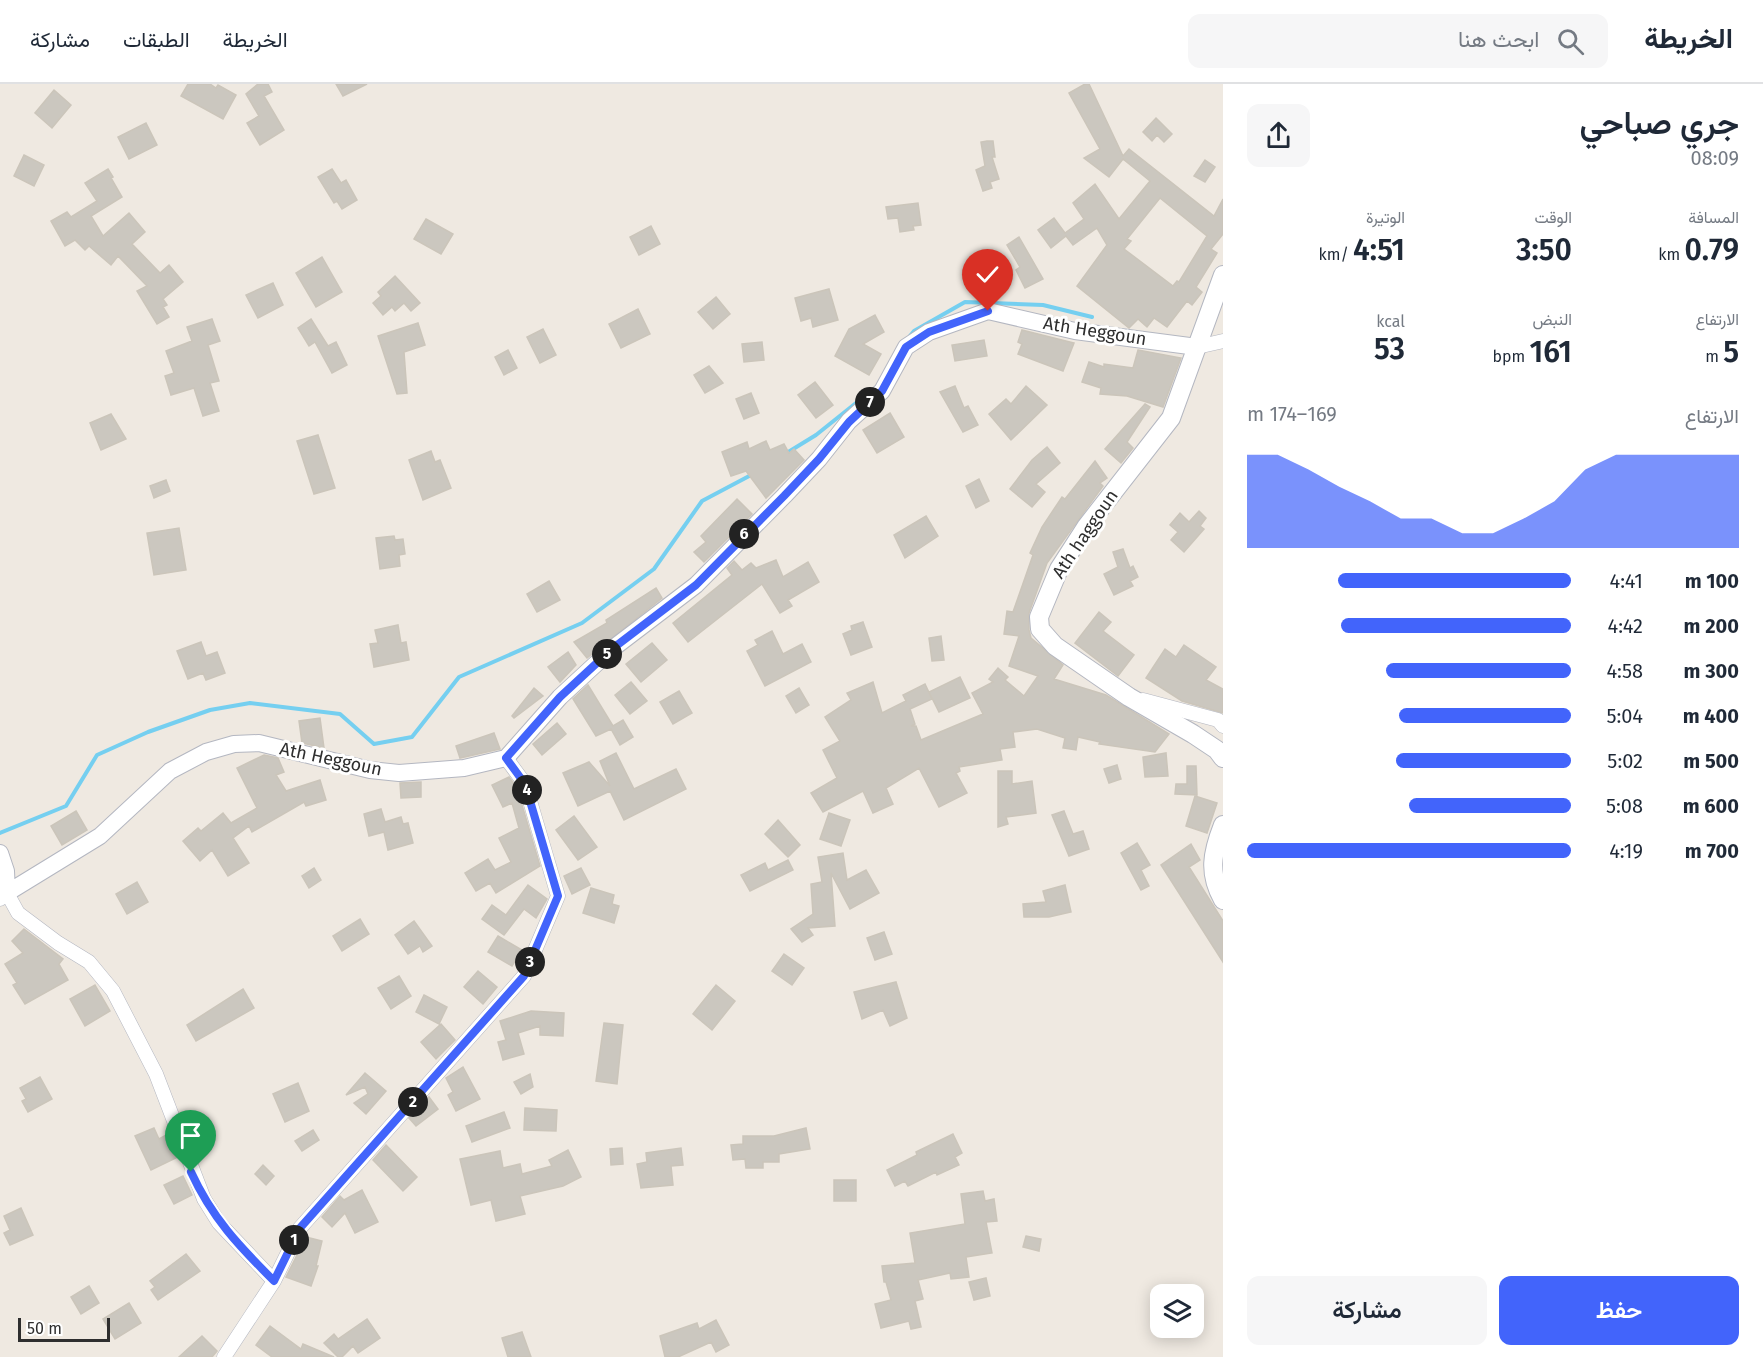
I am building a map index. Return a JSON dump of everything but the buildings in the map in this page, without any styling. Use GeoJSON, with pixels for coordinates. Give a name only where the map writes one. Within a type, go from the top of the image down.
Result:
{"type":"FeatureCollection","features":[{"type":"Feature","properties":{"kind":"main road","name":"Ath haggoun"},"geometry":{"type":"LineString","coordinates":[[1223,275],[1171,418],[1086,527],[1059,569],[1042,605],[1040,617],[1041,629],[1051,642],[1129,697],[1217,750],[1223,758]]}},
{"type":"Feature","properties":{"kind":"main road"},"geometry":{"type":"LineString","coordinates":[[1223,825],[1211,865],[1214,884],[1223,900]]}},
{"type":"Feature","properties":{"kind":"street","name":"Ath Heggoun"},"geometry":{"type":"LineString","coordinates":[[4,896],[100,836],[170,771],[206,752],[234,744],[259,743],[370,770],[399,773],[464,768],[506,758],[560,697],[612,649],[696,585],[819,459],[849,422],[882,391],[906,347],[929,332],[988,311],[1075,331],[1197,347]]}},
{"type":"Feature","properties":{"kind":"street"},"geometry":{"type":"LineString","coordinates":[[1197,347],[1223,341]]}},
{"type":"Feature","properties":{"kind":"street"},"geometry":{"type":"LineString","coordinates":[[1129,697],[1218,720],[1223,726]]}},
{"type":"Feature","properties":{"kind":"street"},"geometry":{"type":"LineString","coordinates":[[224,1357],[274,1281],[300,1228],[524,976],[558,896],[525,784],[506,758]]}},
{"type":"Feature","properties":{"kind":"street"},"geometry":{"type":"LineString","coordinates":[[0,853],[6,872],[4,896],[18,913],[58,943],[89,962],[112,991],[156,1074],[204,1199],[219,1223],[274,1281]]}},
{"type":"Feature","properties":{"kind":"waterway"},"geometry":{"type":"LineString","coordinates":[[910,336],[914,331],[965,302],[1043,305],[1092,317]]}},
{"type":"Feature","properties":{"kind":"waterway"},"geometry":{"type":"LineString","coordinates":[[785,454],[816,435],[866,395]]}},
{"type":"Feature","properties":{"kind":"waterway"},"geometry":{"type":"LineString","coordinates":[[0,833],[66,806],[97,755],[148,732],[210,710],[250,703],[340,714],[374,744],[412,737],[459,677],[582,623],[654,569],[702,501],[753,474]]}},
{"type":"Feature","properties":{"kind":"route"},"geometry":{"type":"LineString","coordinates":[[191,1172],[219,1223],[274,1281],[300,1228],[524,976],[558,896],[525,784],[506,758],[523,742],[560,697],[612,649],[696,585],[784,496],[819,459],[849,422],[882,391],[906,347],[929,332],[988,311]]}}]}
